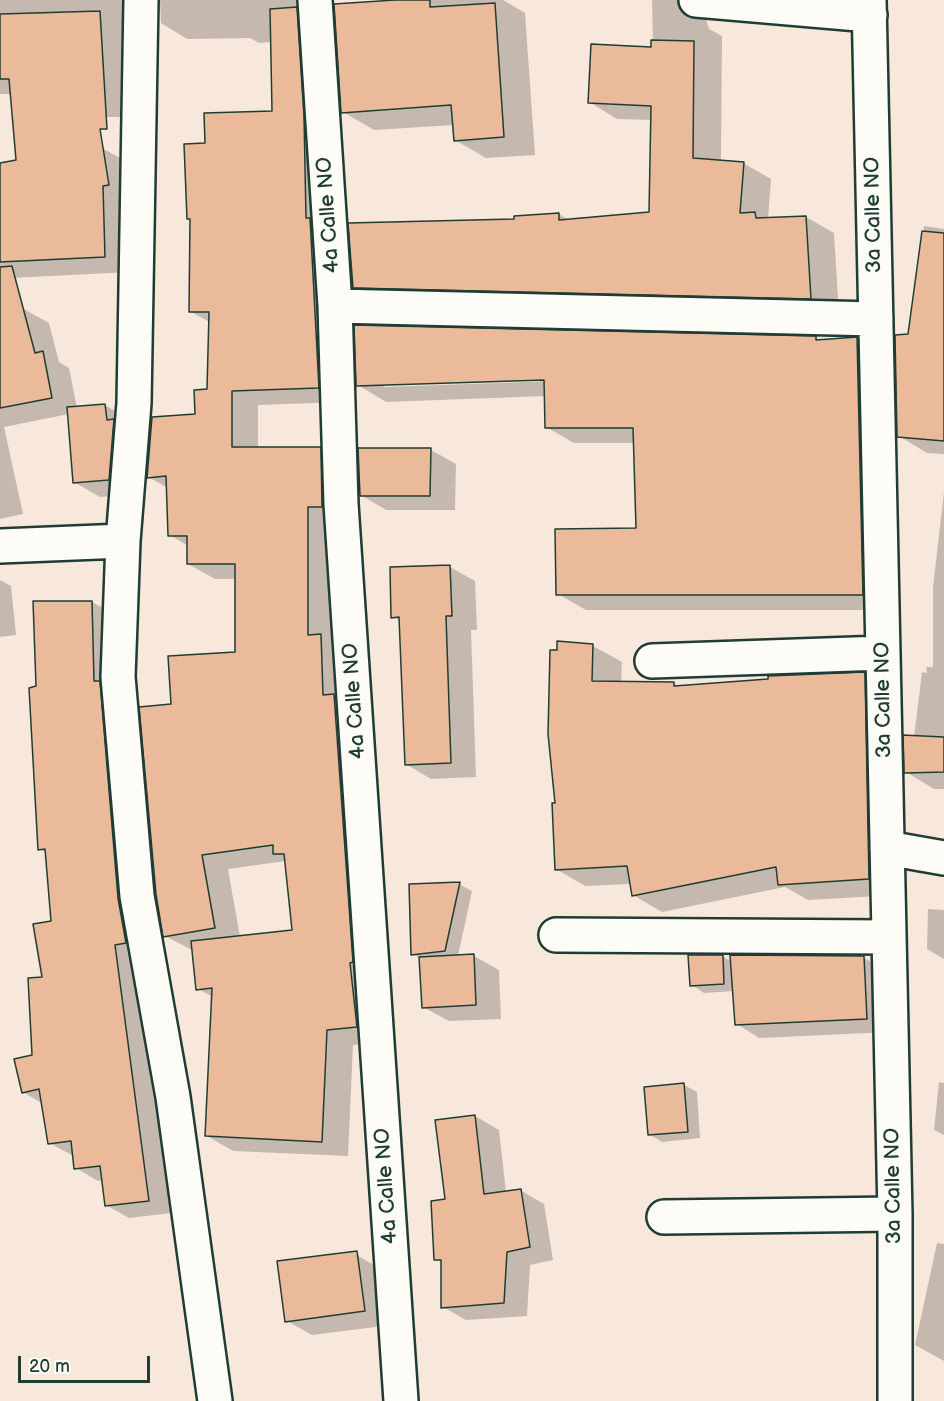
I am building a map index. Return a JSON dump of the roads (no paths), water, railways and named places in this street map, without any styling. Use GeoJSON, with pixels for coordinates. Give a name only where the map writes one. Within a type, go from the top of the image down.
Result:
{"type":"FeatureCollection","features":[{"type":"Feature","properties":{"kind":"street"},"geometry":{"type":"LineString","coordinates":[[141,0],[134,403],[123,541],[118,677],[137,896],[173,1097],[215,1401]]}},
{"type":"Feature","properties":{"kind":"street","name":"4a Calle NO"},"geometry":{"type":"LineString","coordinates":[[315,0],[334,306],[341,504],[401,1401]]}},
{"type":"Feature","properties":{"kind":"street"},"geometry":{"type":"LineString","coordinates":[[696,0],[870,8]]}},
{"type":"Feature","properties":{"kind":"street","name":"3a Calle NO"},"geometry":{"type":"LineString","coordinates":[[870,8],[895,1214],[896,1401]]}},
{"type":"Feature","properties":{"kind":"street"},"geometry":{"type":"LineString","coordinates":[[334,306],[876,319]]}},
{"type":"Feature","properties":{"kind":"street"},"geometry":{"type":"LineString","coordinates":[[0,546],[123,541]]}},
{"type":"Feature","properties":{"kind":"street"},"geometry":{"type":"LineString","coordinates":[[652,661],[883,653]]}},
{"type":"Feature","properties":{"kind":"street"},"geometry":{"type":"LineString","coordinates":[[888,848],[944,858]]}},
{"type":"Feature","properties":{"kind":"street"},"geometry":{"type":"LineString","coordinates":[[556,935],[889,938]]}},
{"type":"Feature","properties":{"kind":"street"},"geometry":{"type":"LineString","coordinates":[[664,1217],[895,1214]]}}]}
